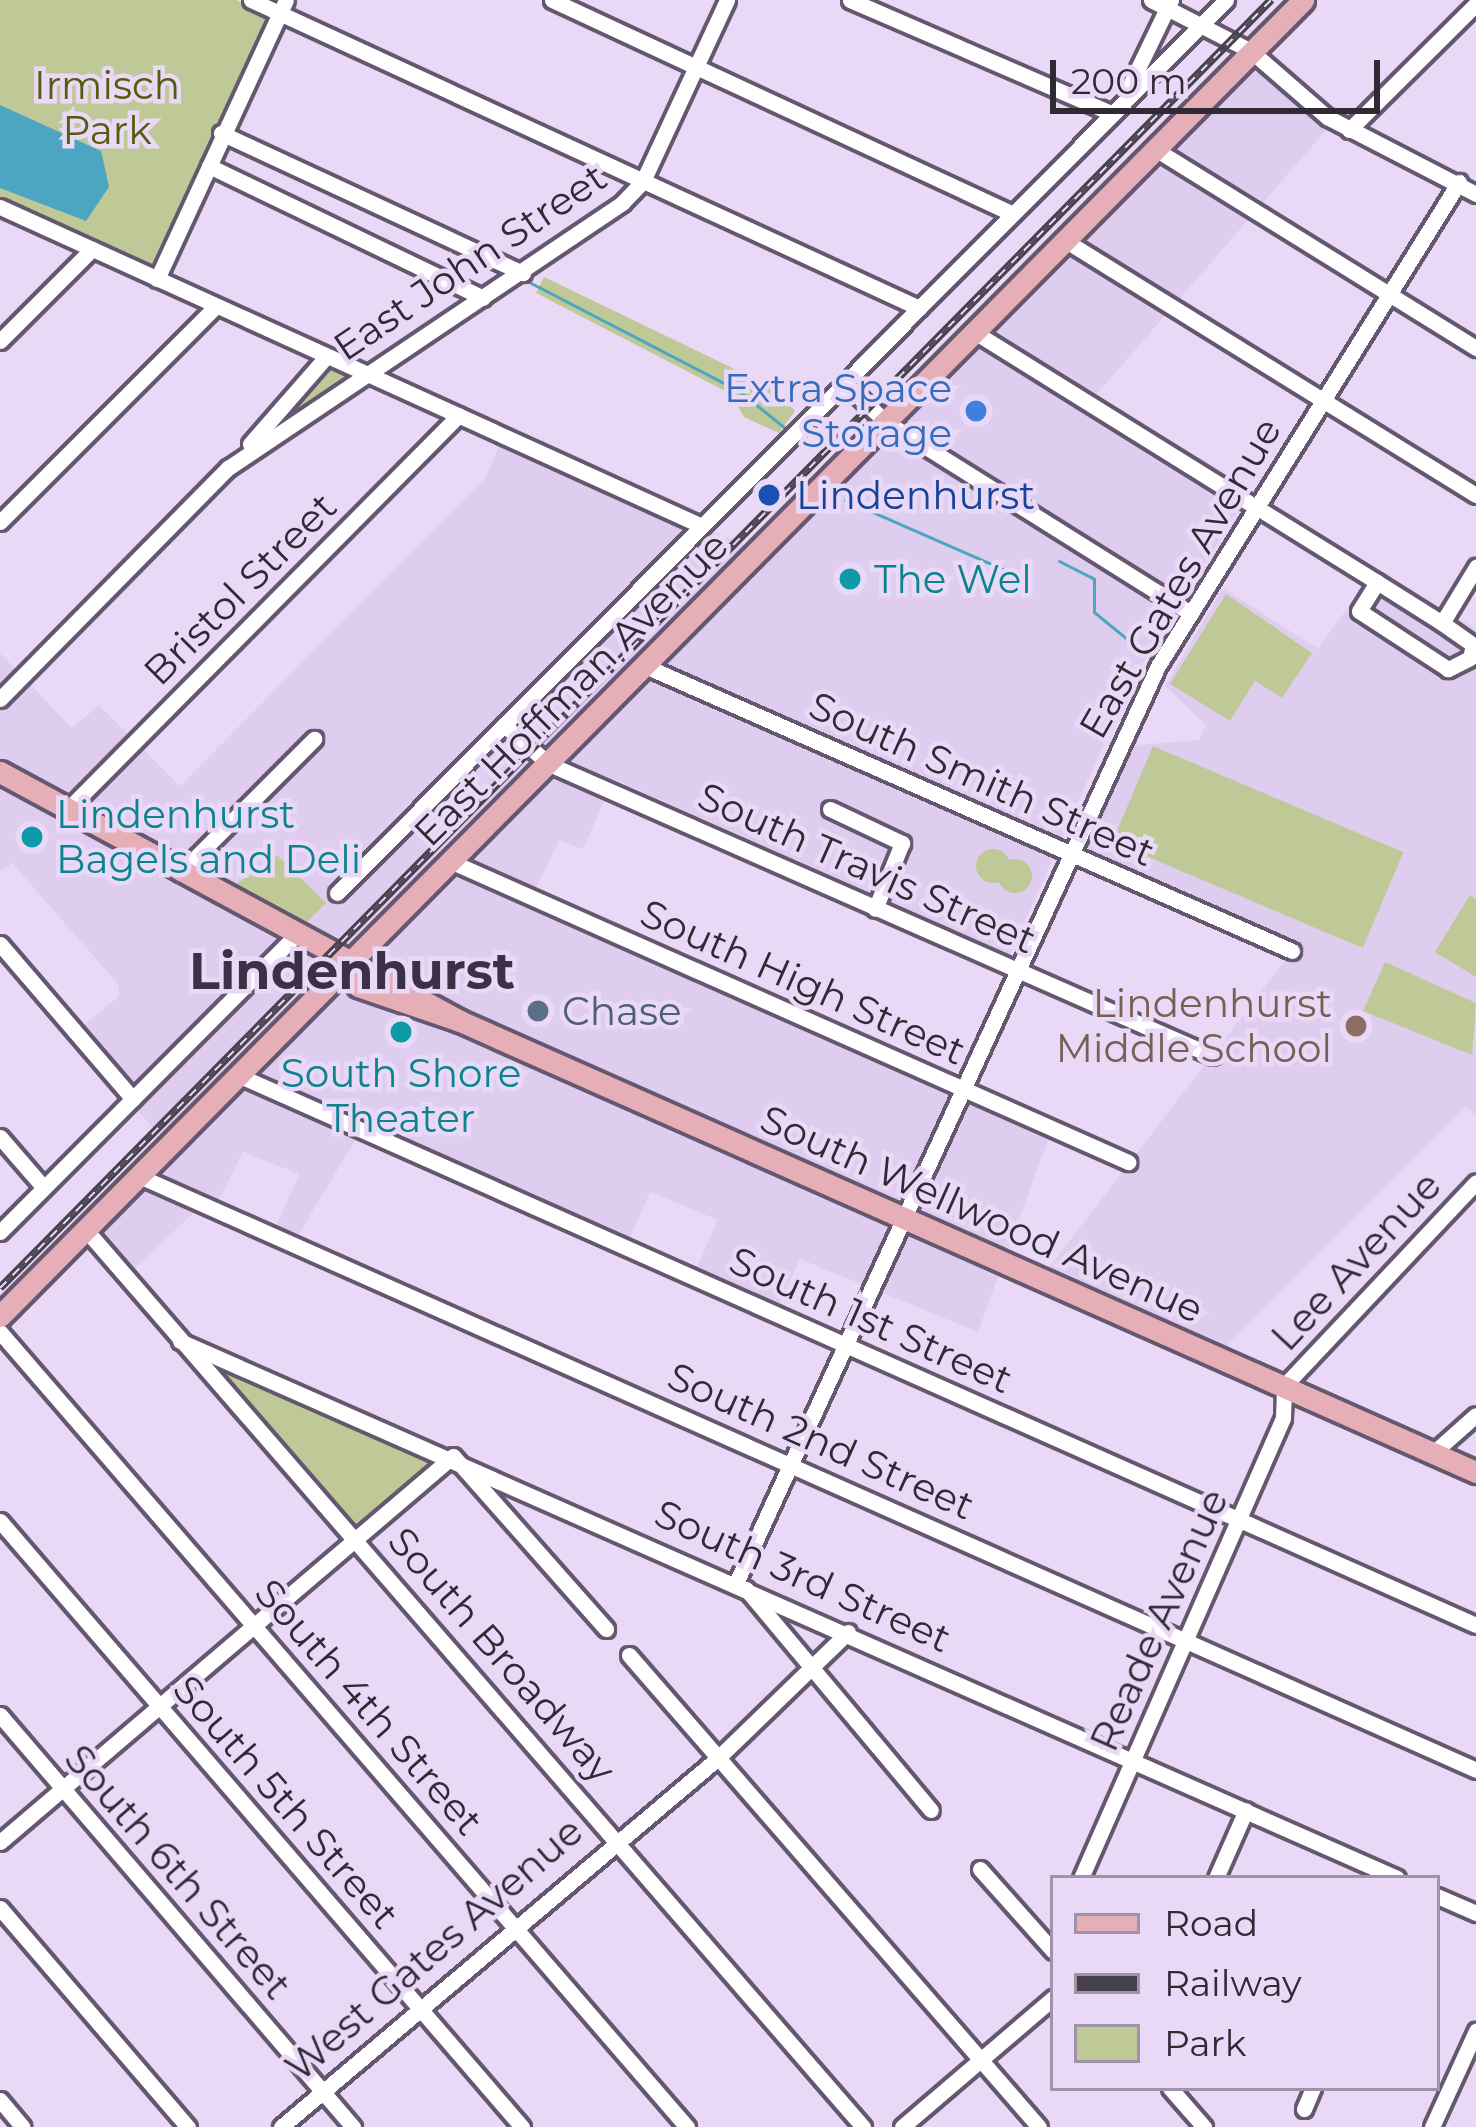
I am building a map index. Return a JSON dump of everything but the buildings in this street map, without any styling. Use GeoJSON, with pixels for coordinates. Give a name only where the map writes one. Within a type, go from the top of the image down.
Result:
{"type":"FeatureCollection","features":[{"type":"Feature","properties":{"kind":"main road","name":"East Hoffman Avenue"},"geometry":{"type":"LineString","coordinates":[[0,1316],[1303,0]]}},
{"type":"Feature","properties":{"kind":"main road","name":"South Wellwood Avenue"},"geometry":{"type":"LineString","coordinates":[[0,772],[347,968],[370,969],[460,1021],[901,1221],[1476,1472]]}},
{"type":"Feature","properties":{"kind":"street"},"geometry":{"type":"LineString","coordinates":[[251,0],[283,7],[919,308]]}},
{"type":"Feature","properties":{"kind":"street"},"geometry":{"type":"LineString","coordinates":[[552,0],[1013,214]]}},
{"type":"Feature","properties":{"kind":"street","name":"East John Street"},"geometry":{"type":"LineString","coordinates":[[228,468],[523,272],[644,181],[727,0]]}},
{"type":"Feature","properties":{"kind":"street"},"geometry":{"type":"LineString","coordinates":[[850,0],[1107,119],[1169,4]]}},
{"type":"Feature","properties":{"kind":"street"},"geometry":{"type":"LineString","coordinates":[[1151,0],[1169,4],[1251,51],[1348,130],[1476,194]]}},
{"type":"Feature","properties":{"kind":"street","name":"East Hoffman Avenue"},"geometry":{"type":"LineString","coordinates":[[337,893],[1226,0]]}},
{"type":"Feature","properties":{"kind":"street"},"geometry":{"type":"LineString","coordinates":[[1348,130],[1476,6]]}},
{"type":"Feature","properties":{"kind":"street"},"geometry":{"type":"LineString","coordinates":[[157,279],[283,7]]}},
{"type":"Feature","properties":{"kind":"street"},"geometry":{"type":"LineString","coordinates":[[221,133],[523,272]]}},
{"type":"Feature","properties":{"kind":"street"},"geometry":{"type":"LineString","coordinates":[[1155,148],[1476,348]]}},
{"type":"Feature","properties":{"kind":"street"},"geometry":{"type":"LineString","coordinates":[[209,166],[483,298]]}},
{"type":"Feature","properties":{"kind":"street","name":"East Gates Avenue"},"geometry":{"type":"LineString","coordinates":[[901,1221],[1067,854],[1191,614],[1459,182]]}},
{"type":"Feature","properties":{"kind":"street"},"geometry":{"type":"LineString","coordinates":[[0,207],[702,526]]}},
{"type":"Feature","properties":{"kind":"street"},"geometry":{"type":"LineString","coordinates":[[1066,241],[1476,495]]}},
{"type":"Feature","properties":{"kind":"street"},"geometry":{"type":"LineString","coordinates":[[0,341],[92,249]]}},
{"type":"Feature","properties":{"kind":"street"},"geometry":{"type":"LineString","coordinates":[[0,522],[214,308]]}},
{"type":"Feature","properties":{"kind":"street"},"geometry":{"type":"LineString","coordinates":[[976,332],[1442,622],[1474,648],[1457,668],[1359,611],[1377,582]]}},
{"type":"Feature","properties":{"kind":"street","name":"East John Street"},"geometry":{"type":"LineString","coordinates":[[0,699],[228,468],[326,358]]}},
{"type":"Feature","properties":{"kind":"street"},"geometry":{"type":"LineString","coordinates":[[843,382],[886,422],[1191,614]]}},
{"type":"Feature","properties":{"kind":"street","name":"Bristol Street"},"geometry":{"type":"LineString","coordinates":[[67,810],[459,416]]}},
{"type":"Feature","properties":{"kind":"street"},"geometry":{"type":"LineString","coordinates":[[1442,622],[1476,567]]}},
{"type":"Feature","properties":{"kind":"street","name":"South Smith Street"},"geometry":{"type":"LineString","coordinates":[[645,666],[1292,951]]}},
{"type":"Feature","properties":{"kind":"street","name":"South Travis Street"},"geometry":{"type":"LineString","coordinates":[[504,725],[549,764],[1213,1056]]}},
{"type":"Feature","properties":{"kind":"street"},"geometry":{"type":"LineString","coordinates":[[180,873],[314,739]]}},
{"type":"Feature","properties":{"kind":"street"},"geometry":{"type":"LineString","coordinates":[[830,809],[904,847],[875,909]]}},
{"type":"Feature","properties":{"kind":"street","name":"South High Street"},"geometry":{"type":"LineString","coordinates":[[452,862],[1128,1162]]}},
{"type":"Feature","properties":{"kind":"street"},"geometry":{"type":"LineString","coordinates":[[0,1232],[293,938]]}},
{"type":"Feature","properties":{"kind":"street"},"geometry":{"type":"LineString","coordinates":[[0,944],[134,1099]]}},
{"type":"Feature","properties":{"kind":"street","name":"South 1st Street"},"geometry":{"type":"LineString","coordinates":[[239,1076],[1476,1625]]}},
{"type":"Feature","properties":{"kind":"street"},"geometry":{"type":"LineString","coordinates":[[0,1137],[44,1188]]}},
{"type":"Feature","properties":{"kind":"street","name":"South 2nd Street"},"geometry":{"type":"LineString","coordinates":[[139,1176],[1476,1770]]}},
{"type":"Feature","properties":{"kind":"street","name":"Lee Avenue"},"geometry":{"type":"LineString","coordinates":[[1284,1386],[1476,1182]]}},
{"type":"Feature","properties":{"kind":"street"},"geometry":{"type":"LineString","coordinates":[[901,1221],[741,1586],[809,1674],[931,1810]]}},
{"type":"Feature","properties":{"kind":"street","name":"South Broadway"},"geometry":{"type":"LineString","coordinates":[[86,1230],[615,1835],[863,2127]]}},
{"type":"Feature","properties":{"kind":"street","name":"South 4th Street"},"geometry":{"type":"LineString","coordinates":[[0,1332],[687,2127]]}},
{"type":"Feature","properties":{"kind":"street","name":"South 3rd Street"},"geometry":{"type":"LineString","coordinates":[[180,1341],[453,1456],[1389,1875]]}},
{"type":"Feature","properties":{"kind":"street","name":"Reade Avenue"},"geometry":{"type":"LineString","coordinates":[[1082,1875],[1283,1418],[1284,1386]]}},
{"type":"Feature","properties":{"kind":"street"},"geometry":{"type":"LineString","coordinates":[[1433,1453],[1476,1415]]}},
{"type":"Feature","properties":{"kind":"street"},"geometry":{"type":"LineString","coordinates":[[0,1842],[453,1456],[606,1629]]}},
{"type":"Feature","properties":{"kind":"street","name":"South 5th Street"},"geometry":{"type":"LineString","coordinates":[[0,1521],[522,2127]]}},
{"type":"Feature","properties":{"kind":"street","name":"West Gates Avenue"},"geometry":{"type":"LineString","coordinates":[[280,2127],[615,1835],[718,1758],[848,1631]]}},
{"type":"Feature","properties":{"kind":"street"},"geometry":{"type":"LineString","coordinates":[[629,1655],[1039,2127]]}},
{"type":"Feature","properties":{"kind":"street","name":"South 6th Street"},"geometry":{"type":"LineString","coordinates":[[0,1715],[353,2127]]}},
{"type":"Feature","properties":{"kind":"street"},"geometry":{"type":"LineString","coordinates":[[1217,1875],[1246,1810]]}},
{"type":"Feature","properties":{"kind":"street"},"geometry":{"type":"LineString","coordinates":[[980,1869],[1050,1949]]}},
{"type":"Feature","properties":{"kind":"street"},"geometry":{"type":"LineString","coordinates":[[1440,1897],[1476,1913]]}},
{"type":"Feature","properties":{"kind":"street"},"geometry":{"type":"LineString","coordinates":[[0,1908],[188,2127]]}},
{"type":"Feature","properties":{"kind":"street"},"geometry":{"type":"LineString","coordinates":[[902,2127],[1050,2000]]}},
{"type":"Feature","properties":{"kind":"street"},"geometry":{"type":"LineString","coordinates":[[1432,2127],[1476,2031]]}},
{"type":"Feature","properties":{"kind":"street"},"geometry":{"type":"LineString","coordinates":[[1173,2091],[1204,2127]]}},
{"type":"Feature","properties":{"kind":"street"},"geometry":{"type":"LineString","coordinates":[[1304,2109],[1312,2091]]}},
{"type":"Feature","properties":{"kind":"street"},"geometry":{"type":"LineString","coordinates":[[0,2100],[23,2127]]}},
{"type":"Feature","properties":{"kind":"shaded area"},"geometry":{"type":"Polygon","coordinates":[[[1254,67],[1327,129],[1096,395],[1251,489],[1131,683],[1010,955],[614,779],[583,849],[559,840],[533,895],[1053,1126],[978,1332],[800,1259],[776,1312],[693,1276],[718,1220],[650,1192],[627,1245],[363,1127],[294,1242],[274,1232],[299,1174],[243,1152],[216,1206],[206,1201],[129,1274],[90,1230],[172,1149],[71,1036],[119,996],[118,984],[12,863],[0,871],[0,653],[72,728],[99,705],[180,786],[486,477],[502,439],[767,555],[1254,67]]]}},
{"type":"Feature","properties":{"kind":"shaded area","name":"Lindenhurst Middle School"},"geometry":{"type":"Polygon","coordinates":[[[1376,568],[1476,629],[1476,1116],[1466,1106],[1227,1346],[1048,1269],[1295,947],[1083,846],[1135,745],[1199,740],[1206,725],[1165,686],[1223,588],[1318,649],[1376,568]]]}},
{"type":"Feature","properties":{"kind":"green space","name":"Irmisch Park"},"geometry":{"type":"Polygon","coordinates":[[[0,0],[236,0],[268,15],[152,264],[0,200],[0,0]]]}},
{"type":"Feature","properties":{"kind":"green space"},"geometry":{"type":"Polygon","coordinates":[[[544,277],[776,389],[795,411],[779,433],[744,417],[731,394],[536,293],[544,277]]]}},
{"type":"Feature","properties":{"kind":"green space"},"geometry":{"type":"Polygon","coordinates":[[[329,366],[350,377],[271,429],[272,425],[329,366]]]}},
{"type":"Feature","properties":{"kind":"green space"},"geometry":{"type":"Polygon","coordinates":[[[1226,594],[1312,653],[1282,698],[1255,681],[1230,721],[1170,684],[1226,594]]]}},
{"type":"Feature","properties":{"kind":"green space"},"geometry":{"type":"Polygon","coordinates":[[[1153,746],[1403,852],[1363,948],[1112,842],[1153,746]]]}},
{"type":"Feature","properties":{"kind":"green space"},"geometry":{"type":"Polygon","coordinates":[[[993,849],[1005,854],[1010,866],[1005,878],[993,883],[981,878],[976,866],[981,854],[993,849]]]}},
{"type":"Feature","properties":{"kind":"green space"},"geometry":{"type":"Polygon","coordinates":[[[277,855],[326,903],[293,936],[221,895],[277,855]]]}},
{"type":"Feature","properties":{"kind":"green space"},"geometry":{"type":"Polygon","coordinates":[[[1015,859],[1027,864],[1032,876],[1027,888],[1015,893],[1003,888],[998,876],[1003,864],[1015,859]]]}},
{"type":"Feature","properties":{"kind":"green space"},"geometry":{"type":"Polygon","coordinates":[[[1470,895],[1476,899],[1476,977],[1435,952],[1470,895]]]}},
{"type":"Feature","properties":{"kind":"green space"},"geometry":{"type":"Polygon","coordinates":[[[1385,962],[1476,1003],[1472,1055],[1363,1011],[1385,962]]]}},
{"type":"Feature","properties":{"kind":"green space"},"geometry":{"type":"Polygon","coordinates":[[[196,1353],[440,1459],[357,1529],[196,1353]]]}},
{"type":"Feature","properties":{"kind":"water"},"geometry":{"type":"Polygon","coordinates":[[[0,105],[101,151],[109,187],[86,221],[0,188],[0,105]]]}},
{"type":"Feature","properties":{"kind":"waterway"},"geometry":{"type":"LineString","coordinates":[[529,282],[739,391],[785,428]]}},
{"type":"Feature","properties":{"kind":"waterway"},"geometry":{"type":"LineString","coordinates":[[845,500],[1010,572]]}},
{"type":"Feature","properties":{"kind":"waterway"},"geometry":{"type":"LineString","coordinates":[[1059,561],[1094,579],[1094,612],[1143,652]]}},
{"type":"Feature","properties":{"kind":"railway"},"geometry":{"type":"LineString","coordinates":[[0,1288],[1271,0]]}},
{"type":"Feature","properties":{"kind":"place","name":"Extra Space Storage"},"geometry":{"type":"Point","coordinates":[976,411]}},
{"type":"Feature","properties":{"kind":"place","name":"Lindenhurst"},"geometry":{"type":"Point","coordinates":[769,495]}},
{"type":"Feature","properties":{"kind":"place","name":"The Wel"},"geometry":{"type":"Point","coordinates":[850,579]}},
{"type":"Feature","properties":{"kind":"place","name":"Lindenhurst Bagels and Deli"},"geometry":{"type":"Point","coordinates":[32,837]}},
{"type":"Feature","properties":{"kind":"place","name":"Chase"},"geometry":{"type":"Point","coordinates":[538,1011]}},
{"type":"Feature","properties":{"kind":"place","name":"Lindenhurst Middle School"},"geometry":{"type":"Point","coordinates":[1356,1026]}},
{"type":"Feature","properties":{"kind":"place","name":"South Shore Theater"},"geometry":{"type":"Point","coordinates":[401,1032]}},
{"type":"Feature","properties":{"kind":"district","name":"Lindenhurst"},"geometry":{"type":"Point","coordinates":[352,971]}}]}
